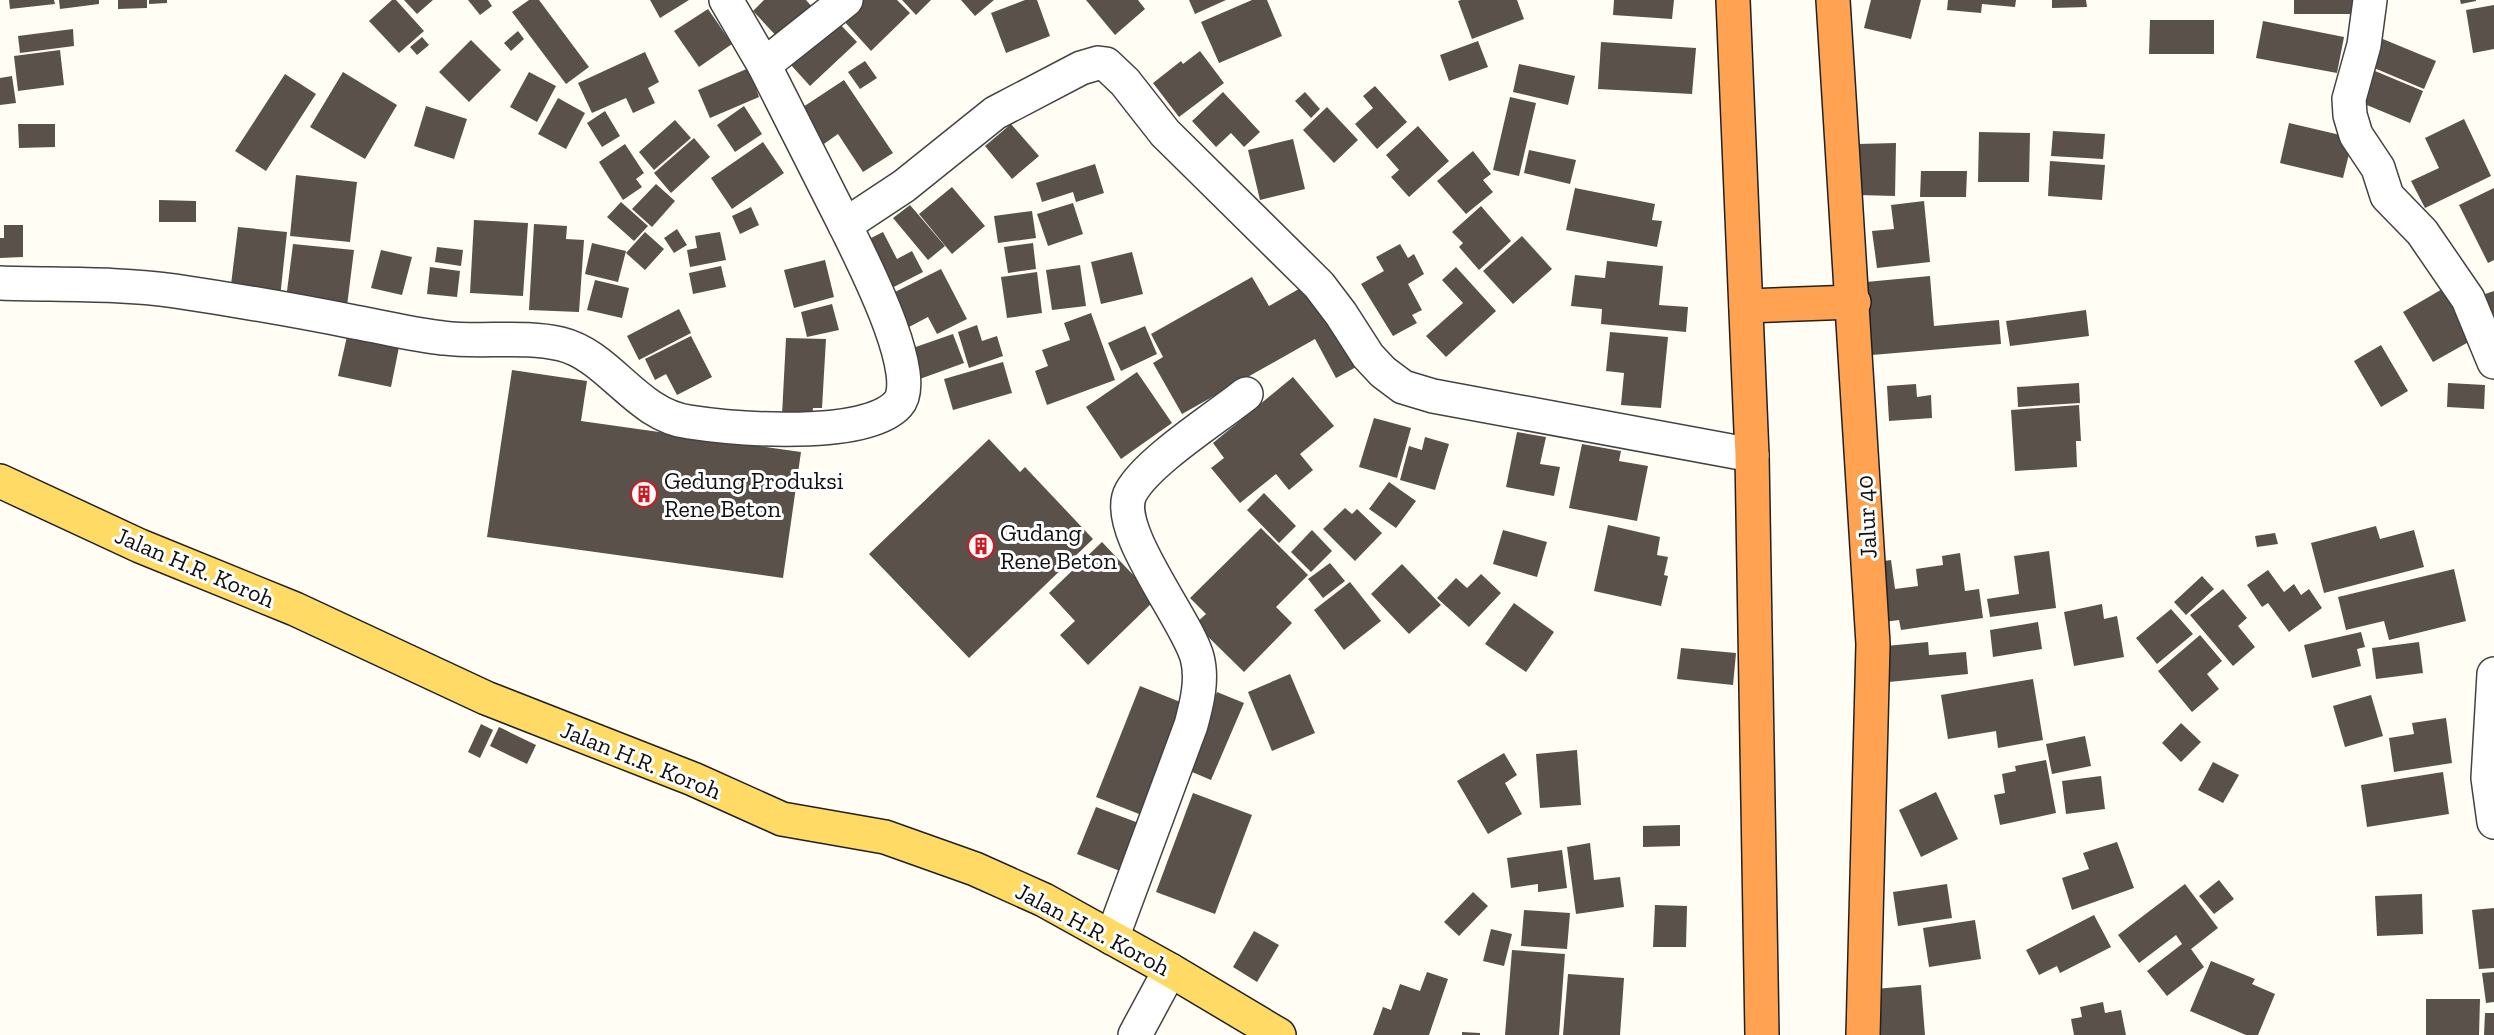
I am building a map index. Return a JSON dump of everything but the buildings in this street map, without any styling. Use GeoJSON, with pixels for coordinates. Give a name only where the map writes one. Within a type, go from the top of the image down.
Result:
{"type":"FeatureCollection","features":[{"type":"Feature","properties":{"kind":"highway"},"geometry":{"type":"LineString","coordinates":[[1733,0],[1752,455],[1762,1035]]}},
{"type":"Feature","properties":{"kind":"highway","name":"Jalur 40"},"geometry":{"type":"LineString","coordinates":[[1833,0],[1854,302],[1873,644],[1863,1035]]}},
{"type":"Feature","properties":{"kind":"highway"},"geometry":{"type":"LineString","coordinates":[[1746,306],[1854,302]]}},
{"type":"Feature","properties":{"kind":"main road","name":"Jalan H.R. Koroh"},"geometry":{"type":"LineString","coordinates":[[0,481],[140,546],[295,609],[486,698],[693,779],[782,819],[885,837],[975,869],[1044,900],[1170,970],[1279,1035]]}},
{"type":"Feature","properties":{"kind":"street"},"geometry":{"type":"LineString","coordinates":[[0,283],[171,290],[268,305],[444,339],[522,339],[560,344],[589,357],[666,418],[795,430],[864,424],[889,413],[901,402],[905,389],[903,369],[875,286],[764,65],[726,0]]}},
{"type":"Feature","properties":{"kind":"street"},"geometry":{"type":"LineString","coordinates":[[764,65],[846,0]]}},
{"type":"Feature","properties":{"kind":"street"},"geometry":{"type":"LineString","coordinates":[[2370,0],[2364,45],[2349,99],[2350,115],[2356,135],[2378,168],[2387,196],[2436,251],[2468,298],[2494,362]]}},
{"type":"Feature","properties":{"kind":"street"},"geometry":{"type":"LineString","coordinates":[[845,225],[904,186],[996,113],[1082,68],[1106,64],[1125,82],[1166,133],[1319,285],[1368,356],[1383,372],[1403,387],[1433,396],[1752,455]]}},
{"type":"Feature","properties":{"kind":"street"},"geometry":{"type":"LineString","coordinates":[[1112,938],[1191,725],[1199,692],[1197,658],[1179,615],[1140,552],[1127,513],[1129,494],[1143,475],[1245,394]]}},
{"type":"Feature","properties":{"kind":"street"},"geometry":{"type":"LineString","coordinates":[[2494,674],[2488,778],[2494,822]]}},
{"type":"Feature","properties":{"kind":"street"},"geometry":{"type":"LineString","coordinates":[[1135,1035],[1170,970]]}},
{"type":"Feature","properties":{"kind":"place","name":"Gedung Produksi Rene Beton"},"geometry":{"type":"Point","coordinates":[644,494]}},
{"type":"Feature","properties":{"kind":"place","name":"Gudang Rene Beton"},"geometry":{"type":"Point","coordinates":[981,546]}}]}
